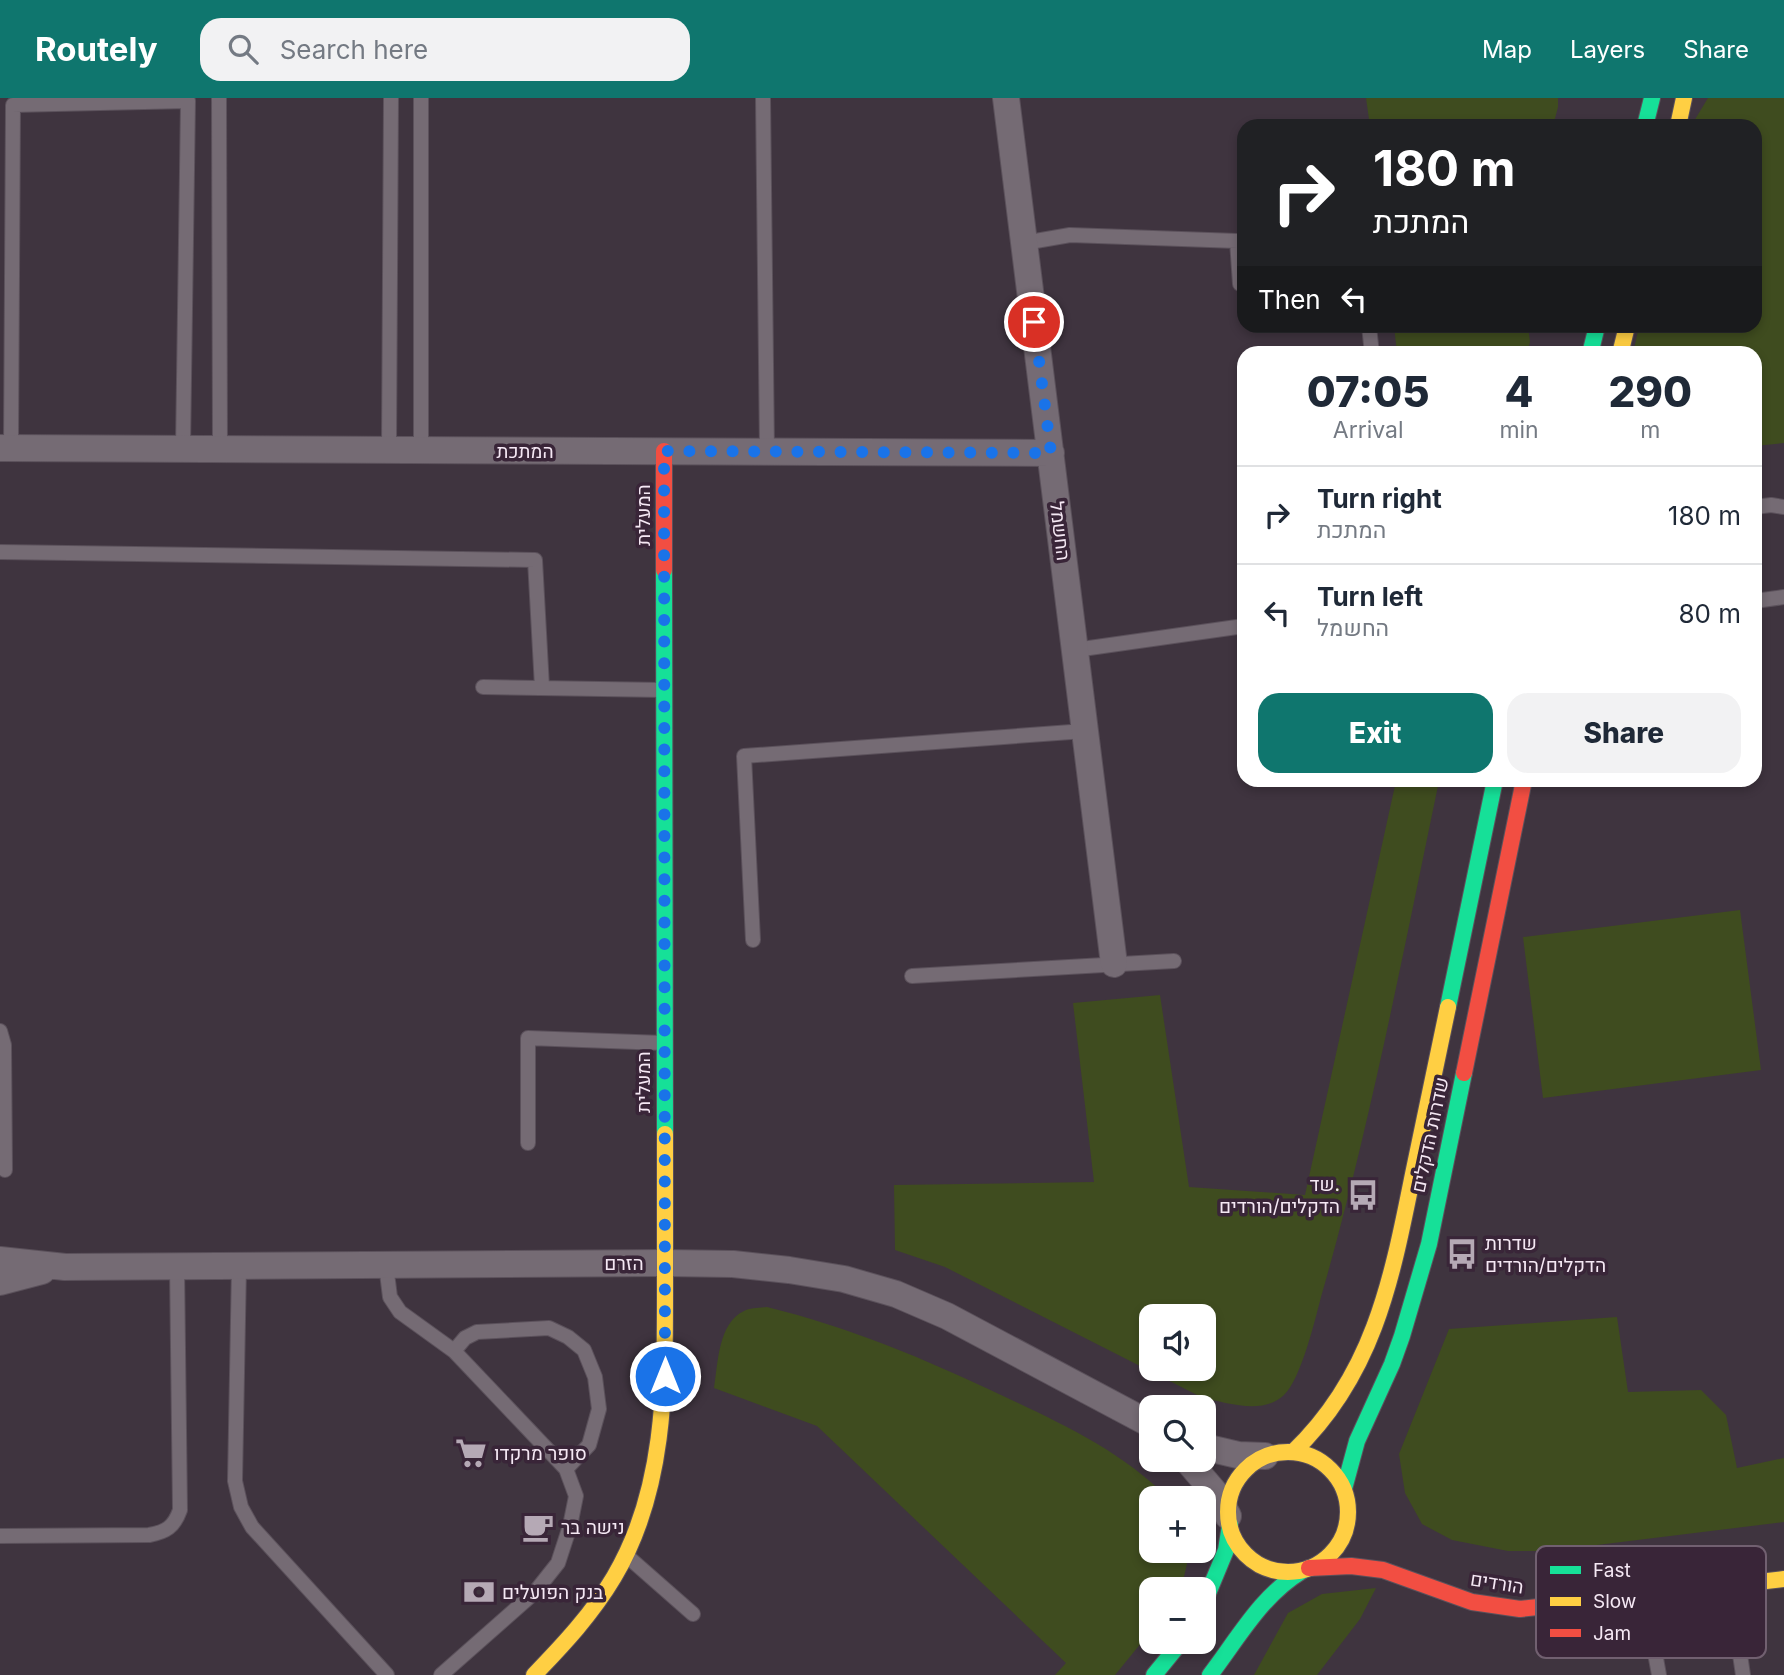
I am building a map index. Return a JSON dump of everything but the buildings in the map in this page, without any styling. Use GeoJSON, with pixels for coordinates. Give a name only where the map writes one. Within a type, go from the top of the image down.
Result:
{"type":"FeatureCollection","features":[{"type":"Feature","properties":{"kind":"street","name":"החשמל"},"geometry":{"type":"LineString","coordinates":[[1006,98],[1114,964]]}},
{"type":"Feature","properties":{"kind":"street"},"geometry":{"type":"LineString","coordinates":[[1647,119],[1652,98]]}},
{"type":"Feature","properties":{"kind":"street"},"geometry":{"type":"LineString","coordinates":[[1680,119],[1684,98]]}},
{"type":"Feature","properties":{"kind":"street","name":"המתכת"},"geometry":{"type":"LineString","coordinates":[[5,448],[1051,453]]}},
{"type":"Feature","properties":{"kind":"street","name":"המעלית"},"geometry":{"type":"LineString","coordinates":[[534,1675],[576,1633],[596,1608],[627,1556],[648,1500],[660,1440],[665,1376],[664,451]]}},
{"type":"Feature","properties":{"kind":"street","name":"שדרות הדקלים"},"geometry":{"type":"LineString","coordinates":[[1293,1452],[1314,1435],[1337,1405],[1382,1308],[1397,1252],[1494,787]]}},
{"type":"Feature","properties":{"kind":"street","name":"שדרות הדקלים"},"geometry":{"type":"LineString","coordinates":[[1345,1494],[1357,1441],[1392,1364],[1429,1244],[1523,787]]}},
{"type":"Feature","properties":{"kind":"street","name":"הזרם"},"geometry":{"type":"LineString","coordinates":[[0,1260],[65,1267],[664,1263],[733,1264],[789,1270],[844,1279],[896,1294],[947,1316],[1139,1419]]}},
{"type":"Feature","properties":{"kind":"street","name":"הזרם"},"geometry":{"type":"LineString","coordinates":[[0,1282],[65,1267]]}},
{"type":"Feature","properties":{"kind":"street"},"geometry":{"type":"LineString","coordinates":[[1216,1450],[1238,1455],[1265,1456],[1293,1452],[1320,1461],[1333,1473],[1351,1511],[1362,1525]]}},
{"type":"Feature","properties":{"kind":"street"},"geometry":{"type":"LineString","coordinates":[[1215,1577],[1226,1550],[1230,1497],[1237,1480],[1249,1466],[1265,1456]]}},
{"type":"Feature","properties":{"kind":"street"},"geometry":{"type":"LineString","coordinates":[[1197,1472],[1216,1494],[1237,1544],[1256,1563],[1273,1570],[1305,1569]]}},
{"type":"Feature","properties":{"kind":"street"},"geometry":{"type":"LineString","coordinates":[[1210,1675],[1263,1602],[1290,1577],[1327,1558],[1343,1536],[1348,1518],[1345,1494]]}},
{"type":"Feature","properties":{"kind":"street","name":"הורדים"},"geometry":{"type":"LineString","coordinates":[[1389,1556],[1415,1580]]}},
{"type":"Feature","properties":{"kind":"street","name":"הורדים"},"geometry":{"type":"LineString","coordinates":[[1305,1569],[1362,1567],[1383,1570],[1461,1599],[1508,1609],[1536,1609]]}},
{"type":"Feature","properties":{"kind":"street","name":"הורדים"},"geometry":{"type":"LineString","coordinates":[[1766,1581],[1784,1579]]}},
{"type":"Feature","properties":{"kind":"street"},"geometry":{"type":"LineString","coordinates":[[1154,1675],[1171,1654]]}},
{"type":"Feature","properties":{"kind":"lane"},"geometry":{"type":"LineString","coordinates":[[219,98],[220,449]]}},
{"type":"Feature","properties":{"kind":"lane"},"geometry":{"type":"LineString","coordinates":[[389,450],[391,98]]}},
{"type":"Feature","properties":{"kind":"lane"},"geometry":{"type":"LineString","coordinates":[[421,98],[421,450]]}},
{"type":"Feature","properties":{"kind":"lane"},"geometry":{"type":"LineString","coordinates":[[763,98],[767,452]]}},
{"type":"Feature","properties":{"kind":"lane"},"geometry":{"type":"LineString","coordinates":[[5,448],[13,105],[188,101],[183,449]]}},
{"type":"Feature","properties":{"kind":"lane"},"geometry":{"type":"LineString","coordinates":[[1024,243],[1070,235],[1237,241]]}},
{"type":"Feature","properties":{"kind":"lane"},"geometry":{"type":"LineString","coordinates":[[1762,506],[1784,507]]}},
{"type":"Feature","properties":{"kind":"lane"},"geometry":{"type":"LineString","coordinates":[[0,552],[535,560],[542,687]]}},
{"type":"Feature","properties":{"kind":"lane"},"geometry":{"type":"LineString","coordinates":[[1762,600],[1784,597]]}},
{"type":"Feature","properties":{"kind":"lane"},"geometry":{"type":"LineString","coordinates":[[1075,650],[1237,627]]}},
{"type":"Feature","properties":{"kind":"lane"},"geometry":{"type":"LineString","coordinates":[[483,687],[664,690]]}},
{"type":"Feature","properties":{"kind":"lane"},"geometry":{"type":"LineString","coordinates":[[753,940],[744,756],[1085,731]]}},
{"type":"Feature","properties":{"kind":"lane"},"geometry":{"type":"LineString","coordinates":[[912,976],[1174,961]]}},
{"type":"Feature","properties":{"kind":"lane"},"geometry":{"type":"LineString","coordinates":[[528,1143],[528,1038],[664,1043]]}},
{"type":"Feature","properties":{"kind":"lane"},"geometry":{"type":"LineString","coordinates":[[1,1040],[5,1170]]}},
{"type":"Feature","properties":{"kind":"lane"},"geometry":{"type":"LineString","coordinates":[[386,1265],[390,1297],[400,1312],[454,1351],[566,1469],[576,1496],[558,1563],[535,1592],[440,1675]]}},
{"type":"Feature","properties":{"kind":"lane"},"geometry":{"type":"LineString","coordinates":[[0,1536],[149,1535],[163,1532],[176,1523],[180,1510],[177,1266]]}},
{"type":"Feature","properties":{"kind":"lane"},"geometry":{"type":"LineString","coordinates":[[239,1266],[234,1481],[241,1507],[252,1527],[387,1675]]}},
{"type":"Feature","properties":{"kind":"lane"},"geometry":{"type":"LineString","coordinates":[[454,1351],[465,1338],[477,1332],[550,1328],[568,1336],[584,1350],[595,1377],[599,1409],[589,1445],[566,1469]]}},
{"type":"Feature","properties":{"kind":"lane"},"geometry":{"type":"LineString","coordinates":[[627,1556],[693,1614]]}},
{"type":"Feature","properties":{"kind":"green space"},"geometry":{"type":"Polygon","coordinates":[[[1366,98],[1558,98],[1555,119],[1369,119],[1366,98]]]}},
{"type":"Feature","properties":{"kind":"green space"},"geometry":{"type":"Polygon","coordinates":[[[1708,98],[1784,98],[1784,443],[1762,445],[1762,346],[1635,346],[1638,333],[1762,333],[1762,119],[1695,119],[1708,98]]]}},
{"type":"Feature","properties":{"kind":"green space"},"geometry":{"type":"Polygon","coordinates":[[[1395,333],[1529,333],[1530,342],[1529,346],[1396,346],[1395,333]]]}},
{"type":"Feature","properties":{"kind":"green space"},"geometry":{"type":"Polygon","coordinates":[[[1395,787],[1438,787],[1355,1169],[1307,1349],[1290,1387],[1276,1401],[1266,1405],[1245,1406],[1216,1401],[1216,1395],[1197,1395],[1170,1381],[1216,1381],[1216,1304],[1139,1304],[1139,1366],[945,1267],[895,1250],[894,1185],[1094,1182],[1073,1003],[1160,995],[1189,1187],[1305,1195],[1395,787]]]}},
{"type":"Feature","properties":{"kind":"green space"},"geometry":{"type":"Polygon","coordinates":[[[1740,910],[1761,1070],[1543,1098],[1523,937],[1740,910]]]}},
{"type":"Feature","properties":{"kind":"green space"},"geometry":{"type":"Polygon","coordinates":[[[767,1307],[827,1324],[944,1369],[1089,1439],[1155,1486],[1139,1486],[1139,1563],[1187,1564],[1184,1577],[1139,1577],[1139,1646],[1115,1675],[1055,1675],[1066,1663],[817,1426],[714,1388],[724,1334],[735,1317],[752,1309],[767,1307]]]}},
{"type":"Feature","properties":{"kind":"green space"},"geometry":{"type":"Polygon","coordinates":[[[1617,1317],[1628,1392],[1701,1390],[1726,1415],[1737,1468],[1784,1458],[1784,1522],[1589,1546],[1536,1546],[1536,1551],[1508,1551],[1452,1540],[1422,1524],[1405,1493],[1399,1454],[1449,1329],[1617,1317]]]}},
{"type":"Feature","properties":{"kind":"green space"},"geometry":{"type":"Polygon","coordinates":[[[1376,1588],[1360,1619],[1317,1675],[1254,1675],[1288,1613],[1322,1594],[1376,1588]]]}},
{"type":"Feature","properties":{"kind":"traffic: fast"},"geometry":{"type":"LineString","coordinates":[[1647,119],[1652,98]]}},
{"type":"Feature","properties":{"kind":"traffic: fast"},"geometry":{"type":"LineString","coordinates":[[1592,346],[1595,333]]}},
{"type":"Feature","properties":{"kind":"traffic: fast"},"geometry":{"type":"LineString","coordinates":[[664,570],[665,1134]]}},
{"type":"Feature","properties":{"kind":"traffic: fast"},"geometry":{"type":"LineString","coordinates":[[1448,1007],[1494,787]]}},
{"type":"Feature","properties":{"kind":"traffic: fast"},"geometry":{"type":"LineString","coordinates":[[1344,1489],[1357,1441],[1402,1336],[1429,1244],[1464,1073]]}},
{"type":"Feature","properties":{"kind":"traffic: fast"},"geometry":{"type":"LineString","coordinates":[[1215,1577],[1226,1550],[1230,1525]]}},
{"type":"Feature","properties":{"kind":"traffic: fast"},"geometry":{"type":"LineString","coordinates":[[1210,1675],[1274,1592],[1302,1571]]}},
{"type":"Feature","properties":{"kind":"traffic: fast"},"geometry":{"type":"LineString","coordinates":[[1154,1675],[1171,1654]]}},
{"type":"Feature","properties":{"kind":"traffic: slow"},"geometry":{"type":"LineString","coordinates":[[1680,119],[1684,98]]}},
{"type":"Feature","properties":{"kind":"traffic: slow"},"geometry":{"type":"LineString","coordinates":[[1622,346],[1625,333]]}},
{"type":"Feature","properties":{"kind":"traffic: slow"},"geometry":{"type":"LineString","coordinates":[[1293,1452],[1321,1422],[1343,1391],[1376,1323],[1397,1250],[1448,1007]]}},
{"type":"Feature","properties":{"kind":"traffic: slow"},"geometry":{"type":"LineString","coordinates":[[534,1675],[587,1616],[614,1577],[631,1544],[653,1475],[659,1439],[664,1366],[665,1134]]}},
{"type":"Feature","properties":{"kind":"traffic: slow"},"geometry":{"type":"LineString","coordinates":[[1288,1452],[1311,1457],[1330,1470],[1343,1489],[1348,1512],[1343,1535],[1330,1554],[1311,1567],[1288,1572],[1265,1567],[1246,1554],[1233,1535],[1228,1512],[1233,1489],[1246,1470],[1265,1457],[1288,1452]]}},
{"type":"Feature","properties":{"kind":"traffic: slow"},"geometry":{"type":"LineString","coordinates":[[1766,1581],[1784,1579]]}},
{"type":"Feature","properties":{"kind":"traffic: jam"},"geometry":{"type":"LineString","coordinates":[[664,451],[664,570]]}},
{"type":"Feature","properties":{"kind":"traffic: jam"},"geometry":{"type":"LineString","coordinates":[[1464,1073],[1523,787]]}},
{"type":"Feature","properties":{"kind":"traffic: jam"},"geometry":{"type":"LineString","coordinates":[[1309,1568],[1351,1566],[1383,1570],[1472,1602],[1520,1609],[1536,1607]]}},
{"type":"Feature","properties":{"kind":"place","name":"שד. הדקלים/הורדים"},"geometry":{"type":"Point","coordinates":[1363,1195]}},
{"type":"Feature","properties":{"kind":"place","name":"שדרות הדקלים/הורדים"},"geometry":{"type":"Point","coordinates":[1462,1254]}},
{"type":"Feature","properties":{"kind":"place","name":"סופר מרקדו"},"geometry":{"type":"Point","coordinates":[471,1453]}},
{"type":"Feature","properties":{"kind":"place","name":"נישה בר"},"geometry":{"type":"Point","coordinates":[538,1527]}},
{"type":"Feature","properties":{"kind":"place","name":"בנק הפועלים"},"geometry":{"type":"Point","coordinates":[479,1592]}},
{"type":"Feature","properties":{"kind":"route"},"geometry":{"type":"LineString","coordinates":[[665,1376],[664,451],[1051,453],[1034,322]]}}]}
